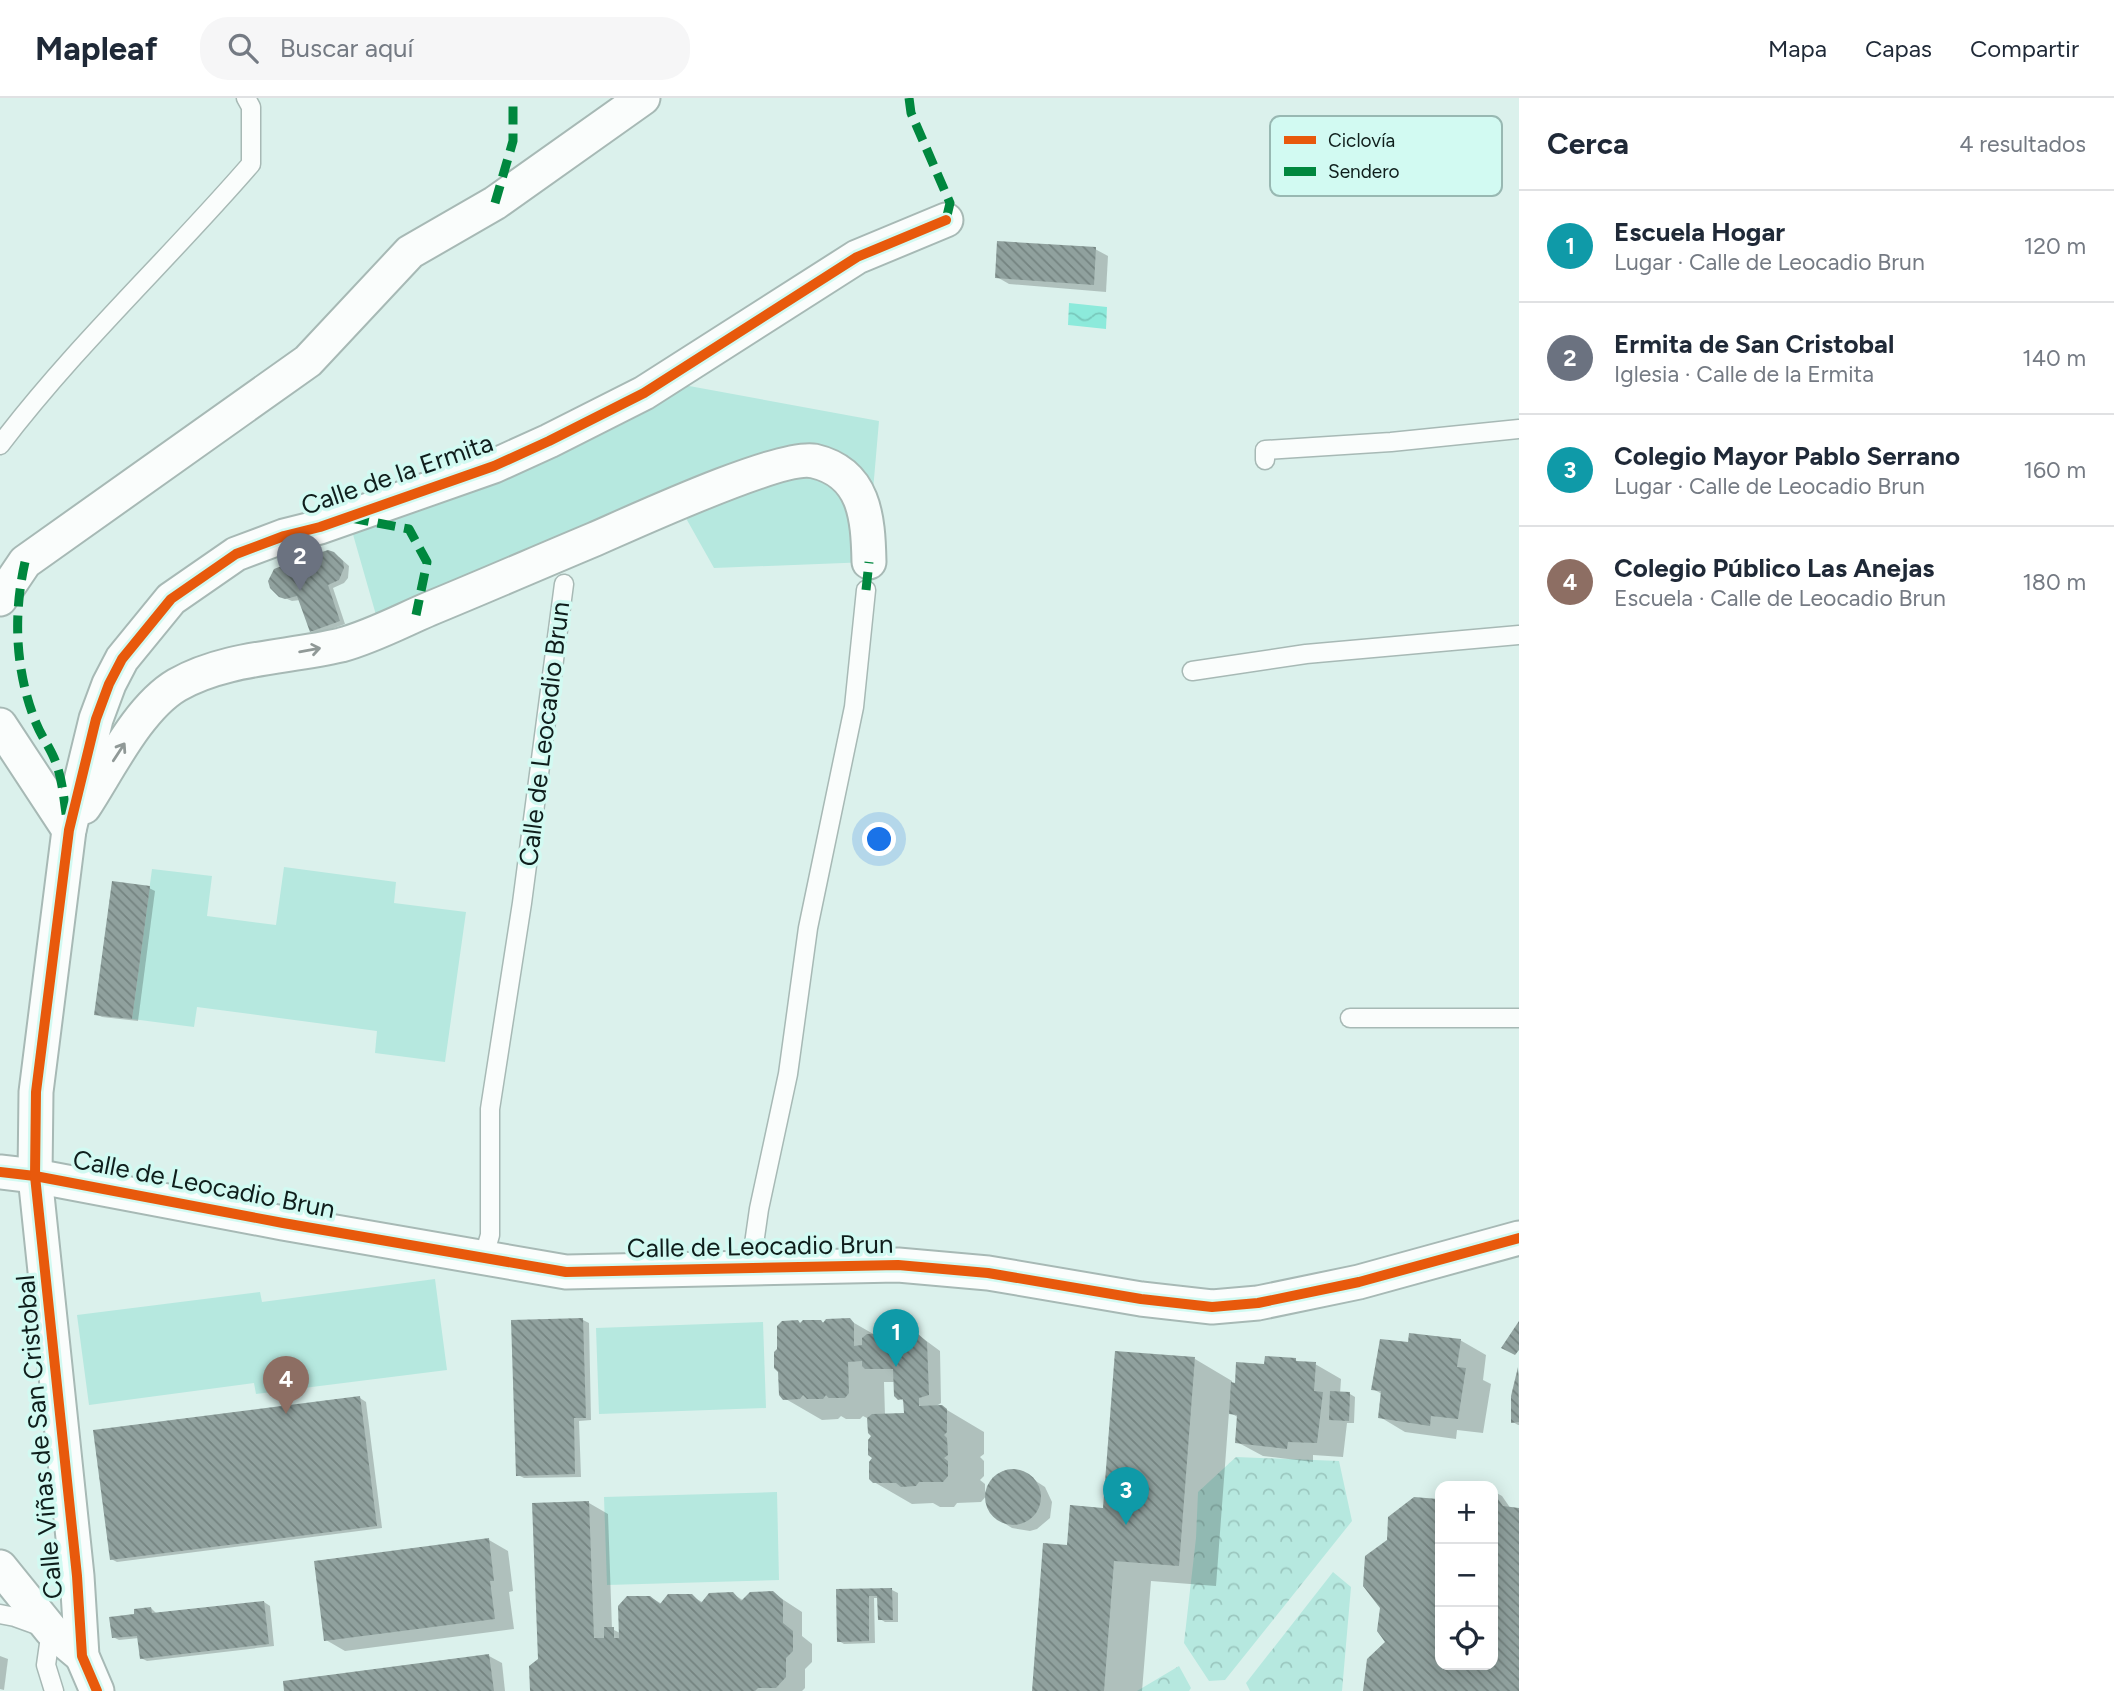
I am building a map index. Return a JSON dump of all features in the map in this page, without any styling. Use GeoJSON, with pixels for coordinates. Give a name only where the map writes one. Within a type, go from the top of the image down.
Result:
{"type":"FeatureCollection","features":[{"type":"Feature","properties":{"kind":"street"},"geometry":{"type":"LineString","coordinates":[[0,599],[25,562],[308,361],[410,252],[495,203],[643,98]]}},
{"type":"Feature","properties":{"kind":"street","name":"Calle de la Ermita"},"geometry":{"type":"LineString","coordinates":[[35,1176],[36,1092],[69,830],[96,719],[109,684],[122,659],[162,609],[192,582],[236,554],[494,466],[549,441],[644,393],[857,257],[946,220]]}},
{"type":"Feature","properties":{"kind":"street","name":"Calle de la Ermita"},"geometry":{"type":"LineString","coordinates":[[69,830],[144,714],[176,686],[221,667],[343,645],[716,488],[786,463],[810,460],[841,472],[853,484],[861,499],[869,537],[868,576]]}},
{"type":"Feature","properties":{"kind":"street"},"geometry":{"type":"LineString","coordinates":[[0,725],[69,830]]}},
{"type":"Feature","properties":{"kind":"street","name":"Calle de Leocadio Brun"},"geometry":{"type":"LineString","coordinates":[[0,1172],[35,1176],[566,1272],[898,1265],[988,1273],[1140,1299],[1212,1307],[1258,1303],[1359,1282],[1519,1238]]}},
{"type":"Feature","properties":{"kind":"street","name":"Calle Viñas de San Cristobal"},"geometry":{"type":"LineString","coordinates":[[35,1176],[82,1656],[97,1691]]}},
{"type":"Feature","properties":{"kind":"street"},"geometry":{"type":"LineString","coordinates":[[0,1567],[15,1609],[51,1630],[82,1656]]}},
{"type":"Feature","properties":{"kind":"street","name":"Calle Viñas de San Cristobal"},"geometry":{"type":"LineString","coordinates":[[15,1609],[78,1606]]}},
{"type":"Feature","properties":{"kind":"lane"},"geometry":{"type":"LineString","coordinates":[[0,445],[37,396],[140,282],[206,216],[251,164],[251,107],[246,98]]}},
{"type":"Feature","properties":{"kind":"lane"},"geometry":{"type":"LineString","coordinates":[[1265,460],[1265,450],[1391,442],[1519,429]]}},
{"type":"Feature","properties":{"kind":"lane","name":"Calle de Leocadio Brun"},"geometry":{"type":"LineString","coordinates":[[754,1268],[759,1209],[788,1074],[808,928],[854,707],[868,576]]}},
{"type":"Feature","properties":{"kind":"lane","name":"Calle de Leocadio Brun"},"geometry":{"type":"LineString","coordinates":[[484,1259],[490,1235],[490,1109],[538,792],[564,584]]}},
{"type":"Feature","properties":{"kind":"lane"},"geometry":{"type":"LineString","coordinates":[[1192,671],[1306,654],[1519,635]]}},
{"type":"Feature","properties":{"kind":"lane"},"geometry":{"type":"LineString","coordinates":[[1350,1018],[1519,1018]]}},
{"type":"Feature","properties":{"kind":"lane"},"geometry":{"type":"LineString","coordinates":[[51,1630],[46,1665],[54,1691]]}},
{"type":"Feature","properties":{"kind":"green space"},"geometry":{"type":"Polygon","coordinates":[[[662,381],[879,421],[869,562],[714,568],[678,504],[380,629],[348,517],[662,381]]]}},
{"type":"Feature","properties":{"kind":"green space"},"geometry":{"type":"Polygon","coordinates":[[[284,867],[396,882],[394,903],[466,912],[445,1062],[375,1053],[377,1031],[197,1007],[194,1027],[132,1019],[152,869],[212,876],[207,916],[276,925],[284,867]]]}},
{"type":"Feature","properties":{"kind":"green space"},"geometry":{"type":"Polygon","coordinates":[[[435,1279],[447,1370],[256,1394],[254,1383],[89,1405],[77,1315],[260,1292],[262,1302],[435,1279]]]}},
{"type":"Feature","properties":{"kind":"green space"},"geometry":{"type":"Polygon","coordinates":[[[763,1322],[766,1408],[599,1414],[596,1328],[763,1322]]]}},
{"type":"Feature","properties":{"kind":"green space"},"geometry":{"type":"Polygon","coordinates":[[[1236,1457],[1339,1461],[1352,1521],[1225,1680],[1209,1681],[1184,1643],[1196,1538],[1198,1492],[1236,1457]]]}},
{"type":"Feature","properties":{"kind":"green space"},"geometry":{"type":"Polygon","coordinates":[[[777,1492],[779,1580],[607,1585],[604,1497],[777,1492]]]}},
{"type":"Feature","properties":{"kind":"green space"},"geometry":{"type":"Polygon","coordinates":[[[1333,1572],[1351,1587],[1342,1691],[1250,1691],[1246,1683],[1333,1572]]]}},
{"type":"Feature","properties":{"kind":"green space"},"geometry":{"type":"Polygon","coordinates":[[[1179,1666],[1191,1688],[1189,1691],[1137,1691],[1179,1666]]]}},
{"type":"Feature","properties":{"kind":"water"},"geometry":{"type":"Polygon","coordinates":[[[1069,303],[1107,307],[1106,329],[1068,325],[1069,303]]]}},
{"type":"Feature","properties":{"kind":"building"},"geometry":{"type":"Polygon","coordinates":[[[997,241],[1096,247],[1094,285],[995,278],[997,241]]]}},
{"type":"Feature","properties":{"kind":"building"},"geometry":{"type":"Polygon","coordinates":[[[308,546],[316,554],[328,550],[334,552],[343,561],[344,568],[339,580],[328,585],[340,621],[310,632],[297,596],[285,599],[279,597],[270,588],[268,581],[274,569],[287,564],[287,553],[291,548],[308,546]]]}},
{"type":"Feature","properties":{"kind":"building"},"geometry":{"type":"Polygon","coordinates":[[[112,881],[150,886],[132,1019],[94,1015],[112,881]]]}},
{"type":"Feature","properties":{"kind":"building"},"geometry":{"type":"Polygon","coordinates":[[[583,1318],[586,1418],[574,1418],[575,1474],[516,1476],[511,1320],[583,1318]]]}},
{"type":"Feature","properties":{"kind":"building"},"geometry":{"type":"Polygon","coordinates":[[[850,1318],[854,1323],[854,1346],[862,1345],[862,1338],[867,1334],[917,1333],[927,1342],[929,1395],[919,1398],[919,1406],[942,1405],[947,1409],[947,1432],[944,1435],[947,1438],[948,1455],[944,1458],[948,1461],[948,1476],[943,1482],[919,1482],[916,1486],[901,1487],[896,1483],[873,1483],[869,1479],[869,1462],[872,1458],[868,1455],[868,1440],[871,1436],[868,1433],[867,1418],[872,1414],[904,1413],[903,1399],[898,1400],[894,1396],[893,1369],[865,1369],[862,1361],[848,1362],[849,1393],[845,1398],[829,1398],[826,1395],[823,1399],[807,1399],[803,1395],[800,1399],[783,1400],[779,1395],[778,1372],[774,1368],[777,1326],[782,1321],[798,1320],[800,1323],[803,1320],[821,1320],[823,1323],[826,1319],[850,1318]]]}},
{"type":"Feature","properties":{"kind":"building"},"geometry":{"type":"Polygon","coordinates":[[[1519,1321],[1519,1350],[1515,1355],[1501,1348],[1519,1321]]]}},
{"type":"Feature","properties":{"kind":"building"},"geometry":{"type":"Polygon","coordinates":[[[1409,1333],[1461,1339],[1457,1367],[1466,1368],[1458,1419],[1431,1416],[1430,1426],[1378,1418],[1381,1391],[1371,1390],[1380,1339],[1408,1342],[1409,1333]]]}},
{"type":"Feature","properties":{"kind":"building"},"geometry":{"type":"Polygon","coordinates":[[[1115,1351],[1195,1357],[1179,1566],[1114,1561],[1104,1691],[1032,1691],[1043,1543],[1067,1545],[1070,1505],[1103,1508],[1115,1351]]]}},
{"type":"Feature","properties":{"kind":"building"},"geometry":{"type":"Polygon","coordinates":[[[1265,1356],[1316,1362],[1314,1391],[1323,1392],[1317,1443],[1288,1442],[1287,1449],[1235,1443],[1237,1415],[1229,1414],[1231,1382],[1235,1383],[1236,1362],[1264,1364],[1265,1356]]]}},
{"type":"Feature","properties":{"kind":"building"},"geometry":{"type":"Polygon","coordinates":[[[1518,1367],[1519,1422],[1511,1423],[1511,1396],[1518,1367]]]}},
{"type":"Feature","properties":{"kind":"building"},"geometry":{"type":"Polygon","coordinates":[[[1330,1391],[1350,1392],[1349,1421],[1329,1420],[1330,1391]]]}},
{"type":"Feature","properties":{"kind":"building"},"geometry":{"type":"Polygon","coordinates":[[[360,1396],[377,1526],[110,1560],[93,1430],[360,1396]]]}},
{"type":"Feature","properties":{"kind":"building"},"geometry":{"type":"Polygon","coordinates":[[[1013,1469],[1024,1471],[1033,1477],[1039,1486],[1039,1508],[1033,1517],[1024,1523],[1013,1525],[1002,1523],[993,1517],[987,1508],[985,1497],[987,1486],[993,1477],[1002,1471],[1013,1469]]]}},
{"type":"Feature","properties":{"kind":"building"},"geometry":{"type":"Polygon","coordinates":[[[1414,1497],[1435,1499],[1435,1670],[1498,1670],[1498,1499],[1503,1506],[1519,1508],[1519,1691],[1363,1691],[1367,1659],[1385,1642],[1377,1631],[1380,1608],[1363,1586],[1365,1556],[1387,1540],[1388,1517],[1414,1497]]]}},
{"type":"Feature","properties":{"kind":"building"},"geometry":{"type":"Polygon","coordinates":[[[589,1501],[594,1638],[604,1638],[604,1627],[614,1627],[614,1638],[619,1638],[618,1606],[627,1596],[650,1596],[660,1604],[668,1594],[692,1594],[701,1603],[709,1593],[733,1592],[741,1601],[750,1592],[773,1591],[783,1600],[783,1623],[793,1631],[793,1651],[786,1658],[786,1677],[776,1688],[758,1688],[755,1691],[530,1691],[529,1666],[538,1659],[532,1503],[589,1501]]]}},
{"type":"Feature","properties":{"kind":"building"},"geometry":{"type":"Polygon","coordinates":[[[489,1538],[494,1581],[490,1581],[495,1619],[324,1641],[314,1561],[489,1538]]]}},
{"type":"Feature","properties":{"kind":"building"},"geometry":{"type":"Polygon","coordinates":[[[892,1588],[893,1620],[878,1620],[877,1596],[869,1596],[869,1641],[837,1642],[836,1589],[892,1588]]]}},
{"type":"Feature","properties":{"kind":"building"},"geometry":{"type":"Polygon","coordinates":[[[264,1601],[269,1644],[140,1659],[137,1636],[112,1638],[109,1617],[134,1614],[134,1609],[151,1607],[152,1613],[264,1601]]]}},
{"type":"Feature","properties":{"kind":"building"},"geometry":{"type":"Polygon","coordinates":[[[489,1654],[494,1691],[284,1691],[283,1681],[489,1654]]]}},
{"type":"Feature","properties":{"kind":"marked path"},"geometry":{"type":"LineString","coordinates":[[495,203],[513,141],[513,98]]}},
{"type":"Feature","properties":{"kind":"marked path"},"geometry":{"type":"LineString","coordinates":[[909,98],[911,113],[950,203],[946,220]]}},
{"type":"Feature","properties":{"kind":"marked path"},"geometry":{"type":"LineString","coordinates":[[351,518],[409,529],[427,562],[416,615]]}},
{"type":"Feature","properties":{"kind":"marked path"},"geometry":{"type":"LineString","coordinates":[[25,562],[19,602],[20,663],[36,723],[59,772],[67,820]]}},
{"type":"Feature","properties":{"kind":"marked path"},"geometry":{"type":"LineString","coordinates":[[866,590],[869,562]]}},
{"type":"Feature","properties":{"kind":"cycle path"},"geometry":{"type":"LineString","coordinates":[[97,1691],[82,1656],[77,1576],[35,1176],[36,1092],[69,830],[96,719],[122,659],[171,599],[236,554],[494,466],[549,441],[644,393],[857,257],[946,220]]}},
{"type":"Feature","properties":{"kind":"cycle path"},"geometry":{"type":"LineString","coordinates":[[0,1172],[35,1176],[283,1223],[566,1272],[898,1265],[988,1273],[1141,1299],[1212,1307],[1258,1303],[1359,1282],[1519,1238]]}},
{"type":"Feature","properties":{"kind":"place","name":"Ermita de San Cristobal"},"geometry":{"type":"Point","coordinates":[300,591]}},
{"type":"Feature","properties":{"kind":"place","name":"Escuela Hogar"},"geometry":{"type":"Point","coordinates":[896,1367]}},
{"type":"Feature","properties":{"kind":"place","name":"Colegio Público Las Anejas"},"geometry":{"type":"Point","coordinates":[286,1414]}},
{"type":"Feature","properties":{"kind":"place","name":"Colegio Mayor Pablo Serrano"},"geometry":{"type":"Point","coordinates":[1126,1525]}}]}
